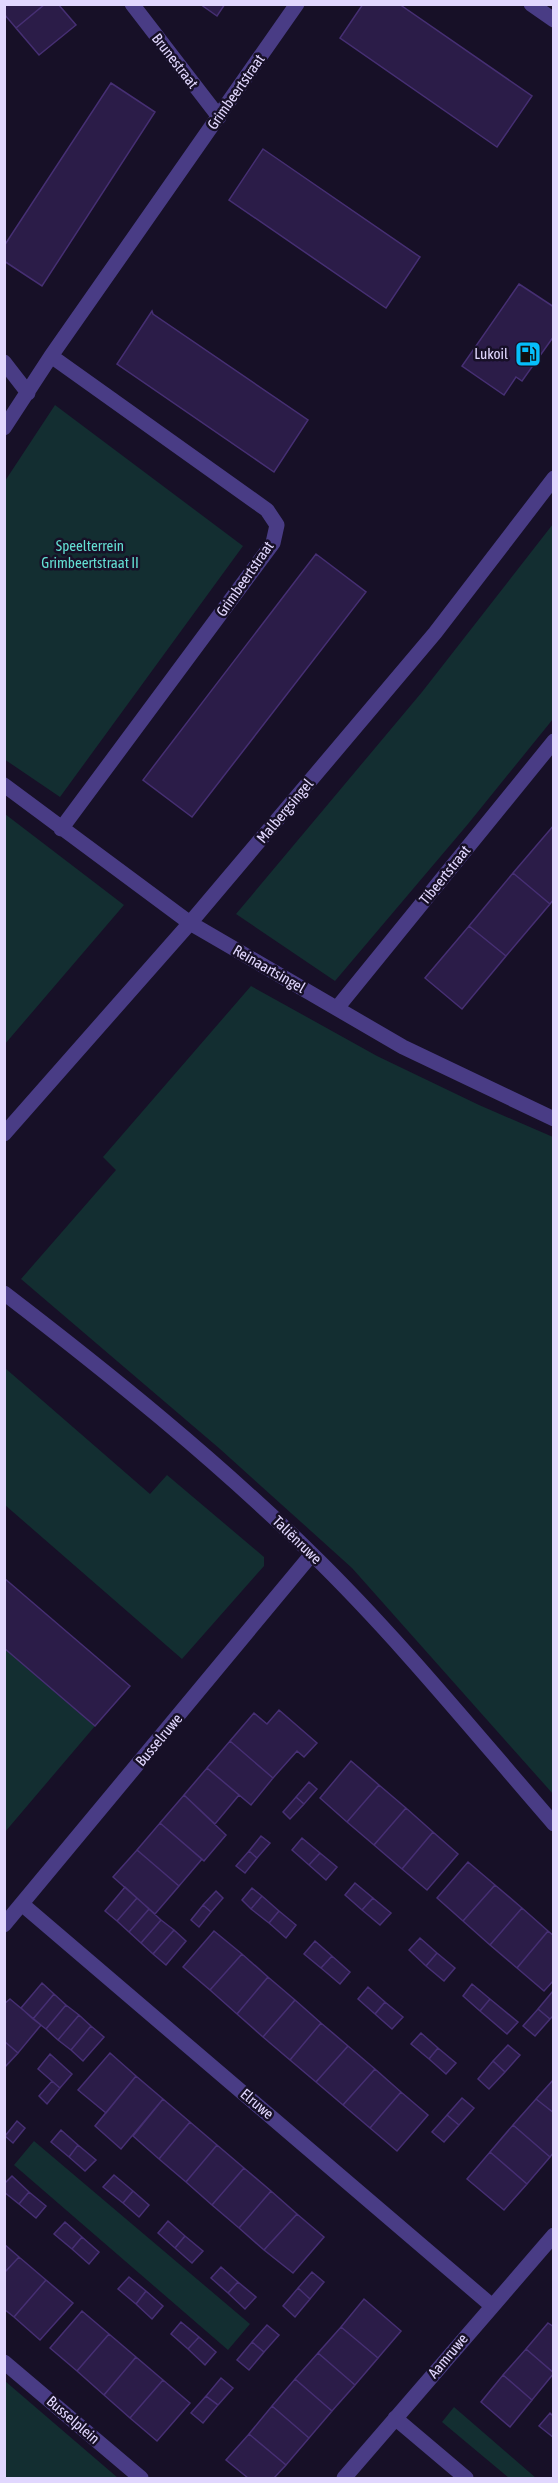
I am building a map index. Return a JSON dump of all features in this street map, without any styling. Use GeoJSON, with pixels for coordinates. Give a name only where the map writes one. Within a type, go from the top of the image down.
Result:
{"type":"FeatureCollection","features":[{"type":"Feature","properties":{"kind":"street","name":"Brunestraat"},"geometry":{"type":"LineString","coordinates":[[132,4],[219,117]]}},
{"type":"Feature","properties":{"kind":"street","name":"Grimbeertstraat"},"geometry":{"type":"LineString","coordinates":[[4,428],[51,356],[297,4]]}},
{"type":"Feature","properties":{"kind":"street"},"geometry":{"type":"LineString","coordinates":[[531,4],[554,20]]}},
{"type":"Feature","properties":{"kind":"street","name":"Grimbeertstraat"},"geometry":{"type":"LineString","coordinates":[[51,356],[267,510],[277,525],[273,543],[62,829]]}},
{"type":"Feature","properties":{"kind":"street"},"geometry":{"type":"LineString","coordinates":[[4,362],[28,393]]}},
{"type":"Feature","properties":{"kind":"street","name":"Malbergsingel"},"geometry":{"type":"LineString","coordinates":[[4,1134],[190,923],[435,633],[554,478]]}},
{"type":"Feature","properties":{"kind":"street","name":"Tibeertstraat"},"geometry":{"type":"LineString","coordinates":[[337,1008],[553,744]]}},
{"type":"Feature","properties":{"kind":"street","name":"Reinaartsingel"},"geometry":{"type":"LineString","coordinates":[[4,784],[190,923],[432,1062],[554,1119]]}},
{"type":"Feature","properties":{"kind":"street","name":"Taliënruwe"},"geometry":{"type":"LineString","coordinates":[[4,1293],[109,1374],[235,1481],[312,1554],[373,1616],[554,1824]]}},
{"type":"Feature","properties":{"kind":"street","name":"Busselruwe"},"geometry":{"type":"LineString","coordinates":[[4,1925],[312,1554]]}},
{"type":"Feature","properties":{"kind":"street","name":"Elruwe"},"geometry":{"type":"LineString","coordinates":[[22,1905],[491,2305]]}},
{"type":"Feature","properties":{"kind":"street","name":"Aamruwe"},"geometry":{"type":"LineString","coordinates":[[344,2478],[491,2305],[554,2235]]}},
{"type":"Feature","properties":{"kind":"street","name":"Busselplein"},"geometry":{"type":"LineString","coordinates":[[4,2362],[141,2478]]}},
{"type":"Feature","properties":{"kind":"street"},"geometry":{"type":"LineString","coordinates":[[395,2418],[466,2478]]}},
{"type":"Feature","properties":{"kind":"green space","name":"Speelterrein Grimbeertstraat II"},"geometry":{"type":"Polygon","coordinates":[[[55,405],[243,546],[60,797],[4,759],[5,481],[55,405]]]}},
{"type":"Feature","properties":{"kind":"green space"},"geometry":{"type":"Polygon","coordinates":[[[553,524],[553,719],[468,824],[335,981],[236,914],[422,692],[553,524]]]}},
{"type":"Feature","properties":{"kind":"green space"},"geometry":{"type":"Polygon","coordinates":[[[5,814],[124,905],[5,1044],[5,814]]]}},
{"type":"Feature","properties":{"kind":"green space"},"geometry":{"type":"Polygon","coordinates":[[[251,986],[377,1056],[479,1105],[553,1137],[553,1794],[352,1568],[220,1449],[21,1279],[116,1170],[103,1157],[251,986]]]}},
{"type":"Feature","properties":{"kind":"green space"},"geometry":{"type":"Polygon","coordinates":[[[5,1368],[150,1494],[167,1475],[264,1557],[264,1566],[182,1659],[5,1505],[5,1368]]]}},
{"type":"Feature","properties":{"kind":"green space"},"geometry":{"type":"Polygon","coordinates":[[[5,1648],[95,1726],[5,1832],[5,1648]]]}},
{"type":"Feature","properties":{"kind":"green space"},"geometry":{"type":"Polygon","coordinates":[[[34,2141],[250,2324],[228,2350],[14,2165],[34,2141]]]}},
{"type":"Feature","properties":{"kind":"green space"},"geometry":{"type":"Polygon","coordinates":[[[5,2381],[118,2478],[5,2478],[5,2381]]]}},
{"type":"Feature","properties":{"kind":"green space"},"geometry":{"type":"Polygon","coordinates":[[[454,2407],[536,2478],[509,2478],[442,2422],[454,2407]]]}},
{"type":"Feature","properties":{"kind":"building"},"geometry":{"type":"Polygon","coordinates":[[[4,4],[45,4],[16,28],[4,14],[4,4]]]}},
{"type":"Feature","properties":{"kind":"building"},"geometry":{"type":"Polygon","coordinates":[[[45,4],[58,4],[76,25],[39,55],[16,28],[45,4]]]}},
{"type":"Feature","properties":{"kind":"building"},"geometry":{"type":"Polygon","coordinates":[[[200,4],[225,4],[217,16],[200,4]]]}},
{"type":"Feature","properties":{"kind":"building"},"geometry":{"type":"Polygon","coordinates":[[[363,4],[399,4],[532,96],[497,147],[340,38],[363,4]]]}},
{"type":"Feature","properties":{"kind":"building"},"geometry":{"type":"Polygon","coordinates":[[[111,83],[155,112],[42,286],[4,261],[4,246],[111,83]]]}},
{"type":"Feature","properties":{"kind":"building"},"geometry":{"type":"Polygon","coordinates":[[[263,149],[420,257],[386,308],[229,200],[263,149]]]}},
{"type":"Feature","properties":{"kind":"building"},"geometry":{"type":"Polygon","coordinates":[[[519,284],[554,307],[554,336],[522,381],[516,377],[504,395],[462,366],[519,284]]]}},
{"type":"Feature","properties":{"kind":"building"},"geometry":{"type":"Polygon","coordinates":[[[152,311],[153,314],[308,420],[274,472],[117,364],[152,311]]]}},
{"type":"Feature","properties":{"kind":"building"},"geometry":{"type":"Polygon","coordinates":[[[316,554],[366,592],[192,817],[143,780],[316,554]]]}},
{"type":"Feature","properties":{"kind":"building"},"geometry":{"type":"Polygon","coordinates":[[[554,825],[554,899],[550,904],[513,873],[554,825]]]}},
{"type":"Feature","properties":{"kind":"building"},"geometry":{"type":"Polygon","coordinates":[[[513,873],[550,904],[506,956],[469,926],[513,873]]]}},
{"type":"Feature","properties":{"kind":"building"},"geometry":{"type":"Polygon","coordinates":[[[469,926],[506,956],[462,1009],[425,978],[469,926]]]}},
{"type":"Feature","properties":{"kind":"building"},"geometry":{"type":"Polygon","coordinates":[[[4,1578],[130,1686],[95,1726],[4,1648],[4,1578]]]}},
{"type":"Feature","properties":{"kind":"building"},"geometry":{"type":"Polygon","coordinates":[[[279,1710],[317,1743],[304,1757],[297,1751],[273,1778],[230,1741],[254,1713],[267,1724],[279,1710]]]}},
{"type":"Feature","properties":{"kind":"building"},"geometry":{"type":"Polygon","coordinates":[[[230,1741],[273,1778],[251,1805],[207,1768],[230,1741]]]}},
{"type":"Feature","properties":{"kind":"building"},"geometry":{"type":"Polygon","coordinates":[[[351,1761],[379,1785],[347,1822],[320,1798],[351,1761]]]}},
{"type":"Feature","properties":{"kind":"building"},"geometry":{"type":"Polygon","coordinates":[[[207,1768],[239,1795],[215,1824],[184,1795],[207,1768]]]}},
{"type":"Feature","properties":{"kind":"building"},"geometry":{"type":"Polygon","coordinates":[[[309,1782],[317,1789],[304,1804],[296,1797],[309,1782]]]}},
{"type":"Feature","properties":{"kind":"building"},"geometry":{"type":"Polygon","coordinates":[[[379,1785],[406,1808],[374,1845],[347,1822],[379,1785]]]}},
{"type":"Feature","properties":{"kind":"building"},"geometry":{"type":"Polygon","coordinates":[[[184,1795],[226,1835],[204,1861],[160,1823],[184,1795]]]}},
{"type":"Feature","properties":{"kind":"building"},"geometry":{"type":"Polygon","coordinates":[[[296,1797],[304,1804],[290,1819],[283,1812],[296,1797]]]}},
{"type":"Feature","properties":{"kind":"building"},"geometry":{"type":"Polygon","coordinates":[[[406,1808],[433,1832],[402,1869],[374,1845],[406,1808]]]}},
{"type":"Feature","properties":{"kind":"building"},"geometry":{"type":"Polygon","coordinates":[[[160,1823],[202,1859],[179,1886],[137,1850],[160,1823]]]}},
{"type":"Feature","properties":{"kind":"building"},"geometry":{"type":"Polygon","coordinates":[[[433,1832],[458,1854],[427,1890],[402,1869],[433,1832]]]}},
{"type":"Feature","properties":{"kind":"building"},"geometry":{"type":"Polygon","coordinates":[[[261,1836],[270,1843],[257,1858],[249,1851],[261,1836]]]}},
{"type":"Feature","properties":{"kind":"building"},"geometry":{"type":"Polygon","coordinates":[[[302,1838],[320,1853],[309,1865],[292,1850],[302,1838]]]}},
{"type":"Feature","properties":{"kind":"building"},"geometry":{"type":"Polygon","coordinates":[[[137,1850],[179,1886],[155,1914],[113,1877],[137,1850]]]}},
{"type":"Feature","properties":{"kind":"building"},"geometry":{"type":"Polygon","coordinates":[[[249,1851],[257,1858],[245,1873],[236,1866],[249,1851]]]}},
{"type":"Feature","properties":{"kind":"building"},"geometry":{"type":"Polygon","coordinates":[[[320,1853],[337,1867],[326,1880],[309,1865],[320,1853]]]}},
{"type":"Feature","properties":{"kind":"building"},"geometry":{"type":"Polygon","coordinates":[[[468,1862],[495,1885],[463,1921],[437,1898],[468,1862]]]}},
{"type":"Feature","properties":{"kind":"building"},"geometry":{"type":"Polygon","coordinates":[[[355,1883],[373,1898],[362,1910],[345,1895],[355,1883]]]}},
{"type":"Feature","properties":{"kind":"building"},"geometry":{"type":"Polygon","coordinates":[[[495,1885],[522,1908],[490,1945],[463,1921],[495,1885]]]}},
{"type":"Feature","properties":{"kind":"building"},"geometry":{"type":"Polygon","coordinates":[[[125,1887],[137,1898],[117,1921],[105,1911],[125,1887]]]}},
{"type":"Feature","properties":{"kind":"building"},"geometry":{"type":"Polygon","coordinates":[[[252,1888],[262,1896],[251,1909],[242,1900],[252,1888]]]}},
{"type":"Feature","properties":{"kind":"building"},"geometry":{"type":"Polygon","coordinates":[[[216,1891],[223,1898],[211,1912],[203,1905],[216,1891]]]}},
{"type":"Feature","properties":{"kind":"building"},"geometry":{"type":"Polygon","coordinates":[[[262,1896],[279,1911],[269,1923],[251,1909],[262,1896]]]}},
{"type":"Feature","properties":{"kind":"building"},"geometry":{"type":"Polygon","coordinates":[[[137,1898],[149,1909],[129,1932],[117,1921],[137,1898]]]}},
{"type":"Feature","properties":{"kind":"building"},"geometry":{"type":"Polygon","coordinates":[[[373,1898],[391,1913],[380,1925],[362,1910],[373,1898]]]}},
{"type":"Feature","properties":{"kind":"building"},"geometry":{"type":"Polygon","coordinates":[[[203,1905],[211,1912],[199,1927],[191,1920],[203,1905]]]}},
{"type":"Feature","properties":{"kind":"building"},"geometry":{"type":"Polygon","coordinates":[[[522,1908],[548,1931],[517,1968],[490,1945],[522,1908]]]}},
{"type":"Feature","properties":{"kind":"building"},"geometry":{"type":"Polygon","coordinates":[[[149,1909],[161,1920],[141,1943],[129,1932],[149,1909]]]}},
{"type":"Feature","properties":{"kind":"building"},"geometry":{"type":"Polygon","coordinates":[[[279,1911],[296,1925],[286,1938],[269,1923],[279,1911]]]}},
{"type":"Feature","properties":{"kind":"building"},"geometry":{"type":"Polygon","coordinates":[[[161,1920],[174,1930],[153,1954],[141,1943],[161,1920]]]}},
{"type":"Feature","properties":{"kind":"building"},"geometry":{"type":"Polygon","coordinates":[[[174,1930],[186,1941],[166,1965],[153,1954],[174,1930]]]}},
{"type":"Feature","properties":{"kind":"building"},"geometry":{"type":"Polygon","coordinates":[[[214,1931],[242,1954],[210,1990],[183,1967],[214,1931]]]}},
{"type":"Feature","properties":{"kind":"building"},"geometry":{"type":"Polygon","coordinates":[[[548,1931],[554,1936],[554,1980],[544,1991],[517,1968],[548,1931]]]}},
{"type":"Feature","properties":{"kind":"building"},"geometry":{"type":"Polygon","coordinates":[[[420,1938],[437,1953],[426,1966],[409,1950],[420,1938]]]}},
{"type":"Feature","properties":{"kind":"building"},"geometry":{"type":"Polygon","coordinates":[[[315,1941],[332,1956],[321,1968],[304,1954],[315,1941]]]}},
{"type":"Feature","properties":{"kind":"building"},"geometry":{"type":"Polygon","coordinates":[[[437,1953],[455,1968],[444,1981],[426,1966],[437,1953]]]}},
{"type":"Feature","properties":{"kind":"building"},"geometry":{"type":"Polygon","coordinates":[[[242,1954],[268,1977],[237,2014],[210,1990],[242,1954]]]}},
{"type":"Feature","properties":{"kind":"building"},"geometry":{"type":"Polygon","coordinates":[[[332,1956],[350,1972],[340,1984],[321,1968],[332,1956]]]}},
{"type":"Feature","properties":{"kind":"building"},"geometry":{"type":"Polygon","coordinates":[[[268,1977],[295,2000],[263,2037],[237,2014],[268,1977]]]}},
{"type":"Feature","properties":{"kind":"building"},"geometry":{"type":"Polygon","coordinates":[[[42,1983],[54,1994],[33,2019],[21,2008],[42,1983]]]}},
{"type":"Feature","properties":{"kind":"building"},"geometry":{"type":"Polygon","coordinates":[[[472,1984],[490,1999],[480,2011],[463,1996],[472,1984]]]}},
{"type":"Feature","properties":{"kind":"building"},"geometry":{"type":"Polygon","coordinates":[[[368,1987],[385,2002],[375,2014],[358,1999],[368,1987]]]}},
{"type":"Feature","properties":{"kind":"building"},"geometry":{"type":"Polygon","coordinates":[[[553,1991],[554,2015],[550,2019],[538,2009],[553,1991]]]}},
{"type":"Feature","properties":{"kind":"building"},"geometry":{"type":"Polygon","coordinates":[[[54,1994],[66,2005],[46,2029],[33,2019],[54,1994]]]}},
{"type":"Feature","properties":{"kind":"building"},"geometry":{"type":"Polygon","coordinates":[[[10,1999],[41,2025],[18,2053],[4,2041],[4,2004],[10,1999]]]}},
{"type":"Feature","properties":{"kind":"building"},"geometry":{"type":"Polygon","coordinates":[[[490,1999],[518,2022],[507,2034],[480,2011],[490,1999]]]}},
{"type":"Feature","properties":{"kind":"building"},"geometry":{"type":"Polygon","coordinates":[[[295,2000],[321,2023],[290,2060],[263,2037],[295,2000]]]}},
{"type":"Feature","properties":{"kind":"building"},"geometry":{"type":"Polygon","coordinates":[[[385,2002],[403,2017],[392,2029],[375,2014],[385,2002]]]}},
{"type":"Feature","properties":{"kind":"building"},"geometry":{"type":"Polygon","coordinates":[[[66,2005],[79,2015],[58,2040],[46,2029],[66,2005]]]}},
{"type":"Feature","properties":{"kind":"building"},"geometry":{"type":"Polygon","coordinates":[[[538,2009],[550,2019],[535,2036],[523,2026],[538,2009]]]}},
{"type":"Feature","properties":{"kind":"building"},"geometry":{"type":"Polygon","coordinates":[[[79,2015],[91,2026],[71,2050],[58,2040],[79,2015]]]}},
{"type":"Feature","properties":{"kind":"building"},"geometry":{"type":"Polygon","coordinates":[[[321,2023],[348,2046],[316,2082],[290,2060],[321,2023]]]}},
{"type":"Feature","properties":{"kind":"building"},"geometry":{"type":"Polygon","coordinates":[[[91,2026],[104,2037],[83,2061],[71,2050],[91,2026]]]}},
{"type":"Feature","properties":{"kind":"building"},"geometry":{"type":"Polygon","coordinates":[[[421,2033],[438,2048],[429,2059],[411,2044],[421,2033]]]}},
{"type":"Feature","properties":{"kind":"building"},"geometry":{"type":"Polygon","coordinates":[[[4,2041],[18,2053],[4,2068],[4,2041]]]}},
{"type":"Feature","properties":{"kind":"building"},"geometry":{"type":"Polygon","coordinates":[[[508,2045],[520,2055],[505,2072],[493,2061],[508,2045]]]}},
{"type":"Feature","properties":{"kind":"building"},"geometry":{"type":"Polygon","coordinates":[[[348,2046],[375,2069],[343,2105],[316,2082],[348,2046]]]}},
{"type":"Feature","properties":{"kind":"building"},"geometry":{"type":"Polygon","coordinates":[[[438,2048],[456,2063],[446,2074],[429,2059],[438,2048]]]}},
{"type":"Feature","properties":{"kind":"building"},"geometry":{"type":"Polygon","coordinates":[[[110,2053],[136,2076],[106,2113],[78,2090],[110,2053]]]}},
{"type":"Feature","properties":{"kind":"building"},"geometry":{"type":"Polygon","coordinates":[[[50,2054],[72,2074],[60,2088],[38,2069],[50,2054]]]}},
{"type":"Feature","properties":{"kind":"building"},"geometry":{"type":"Polygon","coordinates":[[[493,2061],[505,2072],[489,2089],[478,2079],[493,2061]]]}},
{"type":"Feature","properties":{"kind":"building"},"geometry":{"type":"Polygon","coordinates":[[[375,2069],[401,2092],[370,2128],[343,2105],[375,2069]]]}},
{"type":"Feature","properties":{"kind":"building"},"geometry":{"type":"Polygon","coordinates":[[[136,2076],[163,2099],[121,2149],[95,2126],[136,2076]]]}},
{"type":"Feature","properties":{"kind":"building"},"geometry":{"type":"Polygon","coordinates":[[[554,2079],[554,2113],[536,2099],[554,2079]]]}},
{"type":"Feature","properties":{"kind":"building"},"geometry":{"type":"Polygon","coordinates":[[[52,2081],[60,2088],[47,2104],[39,2096],[52,2081]]]}},
{"type":"Feature","properties":{"kind":"building"},"geometry":{"type":"Polygon","coordinates":[[[401,2092],[428,2115],[397,2151],[370,2128],[401,2092]]]}},
{"type":"Feature","properties":{"kind":"building"},"geometry":{"type":"Polygon","coordinates":[[[462,2098],[474,2108],[459,2125],[447,2115],[462,2098]]]}},
{"type":"Feature","properties":{"kind":"building"},"geometry":{"type":"Polygon","coordinates":[[[163,2099],[190,2122],[159,2159],[133,2136],[163,2099]]]}},
{"type":"Feature","properties":{"kind":"building"},"geometry":{"type":"Polygon","coordinates":[[[536,2099],[554,2113],[554,2152],[550,2157],[513,2125],[536,2099]]]}},
{"type":"Feature","properties":{"kind":"building"},"geometry":{"type":"Polygon","coordinates":[[[447,2115],[459,2125],[444,2142],[432,2132],[447,2115]]]}},
{"type":"Feature","properties":{"kind":"building"},"geometry":{"type":"Polygon","coordinates":[[[17,2121],[25,2128],[13,2143],[5,2136],[17,2121]]]}},
{"type":"Feature","properties":{"kind":"building"},"geometry":{"type":"Polygon","coordinates":[[[190,2122],[217,2145],[186,2182],[159,2159],[190,2122]]]}},
{"type":"Feature","properties":{"kind":"building"},"geometry":{"type":"Polygon","coordinates":[[[513,2125],[550,2157],[527,2184],[490,2152],[513,2125]]]}},
{"type":"Feature","properties":{"kind":"building"},"geometry":{"type":"Polygon","coordinates":[[[61,2130],[78,2145],[69,2157],[51,2142],[61,2130]]]}},
{"type":"Feature","properties":{"kind":"building"},"geometry":{"type":"Polygon","coordinates":[[[78,2145],[96,2160],[85,2171],[69,2157],[78,2145]]]}},
{"type":"Feature","properties":{"kind":"building"},"geometry":{"type":"Polygon","coordinates":[[[217,2145],[244,2168],[212,2205],[186,2182],[217,2145]]]}},
{"type":"Feature","properties":{"kind":"building"},"geometry":{"type":"Polygon","coordinates":[[[490,2152],[527,2184],[504,2210],[467,2179],[490,2152]]]}},
{"type":"Feature","properties":{"kind":"building"},"geometry":{"type":"Polygon","coordinates":[[[244,2168],[271,2191],[239,2228],[212,2205],[244,2168]]]}},
{"type":"Feature","properties":{"kind":"building"},"geometry":{"type":"Polygon","coordinates":[[[114,2175],[133,2191],[123,2203],[103,2187],[114,2175]]]}},
{"type":"Feature","properties":{"kind":"building"},"geometry":{"type":"Polygon","coordinates":[[[12,2176],[29,2192],[19,2204],[4,2192],[4,2184],[12,2176]]]}},
{"type":"Feature","properties":{"kind":"building"},"geometry":{"type":"Polygon","coordinates":[[[133,2191],[149,2205],[139,2217],[123,2203],[133,2191]]]}},
{"type":"Feature","properties":{"kind":"building"},"geometry":{"type":"Polygon","coordinates":[[[271,2191],[297,2214],[264,2250],[239,2228],[271,2191]]]}},
{"type":"Feature","properties":{"kind":"building"},"geometry":{"type":"Polygon","coordinates":[[[29,2192],[46,2206],[36,2218],[19,2204],[29,2192]]]}},
{"type":"Feature","properties":{"kind":"building"},"geometry":{"type":"Polygon","coordinates":[[[297,2214],[324,2237],[293,2273],[264,2250],[297,2214]]]}},
{"type":"Feature","properties":{"kind":"building"},"geometry":{"type":"Polygon","coordinates":[[[168,2221],[185,2236],[175,2248],[158,2233],[168,2221]]]}},
{"type":"Feature","properties":{"kind":"building"},"geometry":{"type":"Polygon","coordinates":[[[65,2222],[82,2237],[72,2249],[54,2234],[65,2222]]]}},
{"type":"Feature","properties":{"kind":"building"},"geometry":{"type":"Polygon","coordinates":[[[185,2236],[203,2251],[192,2263],[175,2248],[185,2236]]]}},
{"type":"Feature","properties":{"kind":"building"},"geometry":{"type":"Polygon","coordinates":[[[82,2237],[99,2252],[89,2264],[72,2249],[82,2237]]]}},
{"type":"Feature","properties":{"kind":"building"},"geometry":{"type":"Polygon","coordinates":[[[4,2244],[19,2257],[4,2273],[4,2244]]]}},
{"type":"Feature","properties":{"kind":"building"},"geometry":{"type":"Polygon","coordinates":[[[19,2257],[46,2280],[14,2317],[4,2309],[4,2273],[19,2257]]]}},
{"type":"Feature","properties":{"kind":"building"},"geometry":{"type":"Polygon","coordinates":[[[221,2267],[238,2282],[228,2293],[211,2278],[221,2267]]]}},
{"type":"Feature","properties":{"kind":"building"},"geometry":{"type":"Polygon","coordinates":[[[312,2272],[324,2282],[310,2299],[298,2288],[312,2272]]]}},
{"type":"Feature","properties":{"kind":"building"},"geometry":{"type":"Polygon","coordinates":[[[129,2277],[146,2291],[136,2304],[118,2289],[129,2277]]]}},
{"type":"Feature","properties":{"kind":"building"},"geometry":{"type":"Polygon","coordinates":[[[46,2280],[73,2303],[40,2340],[14,2317],[46,2280]]]}},
{"type":"Feature","properties":{"kind":"building"},"geometry":{"type":"Polygon","coordinates":[[[238,2282],[256,2297],[245,2309],[228,2293],[238,2282]]]}},
{"type":"Feature","properties":{"kind":"building"},"geometry":{"type":"Polygon","coordinates":[[[298,2288],[310,2299],[295,2317],[283,2306],[298,2288]]]}},
{"type":"Feature","properties":{"kind":"building"},"geometry":{"type":"Polygon","coordinates":[[[146,2291],[163,2306],[152,2319],[136,2304],[146,2291]]]}},
{"type":"Feature","properties":{"kind":"building"},"geometry":{"type":"Polygon","coordinates":[[[364,2299],[401,2331],[378,2358],[341,2327],[364,2299]]]}},
{"type":"Feature","properties":{"kind":"building"},"geometry":{"type":"Polygon","coordinates":[[[82,2311],[109,2334],[77,2371],[50,2348],[82,2311]]]}},
{"type":"Feature","properties":{"kind":"building"},"geometry":{"type":"Polygon","coordinates":[[[181,2322],[199,2337],[188,2349],[171,2334],[181,2322]]]}},
{"type":"Feature","properties":{"kind":"building"},"geometry":{"type":"Polygon","coordinates":[[[548,2323],[554,2327],[554,2373],[526,2349],[548,2323]]]}},
{"type":"Feature","properties":{"kind":"building"},"geometry":{"type":"Polygon","coordinates":[[[267,2325],[279,2335],[264,2352],[252,2342],[267,2325]]]}},
{"type":"Feature","properties":{"kind":"building"},"geometry":{"type":"Polygon","coordinates":[[[341,2327],[378,2358],[355,2385],[318,2353],[341,2327]]]}},
{"type":"Feature","properties":{"kind":"building"},"geometry":{"type":"Polygon","coordinates":[[[109,2334],[136,2357],[104,2395],[77,2371],[109,2334]]]}},
{"type":"Feature","properties":{"kind":"building"},"geometry":{"type":"Polygon","coordinates":[[[199,2337],[216,2352],[205,2365],[188,2349],[199,2337]]]}},
{"type":"Feature","properties":{"kind":"building"},"geometry":{"type":"Polygon","coordinates":[[[252,2342],[264,2352],[249,2370],[237,2360],[252,2342]]]}},
{"type":"Feature","properties":{"kind":"building"},"geometry":{"type":"Polygon","coordinates":[[[526,2349],[554,2373],[532,2400],[503,2375],[526,2349]]]}},
{"type":"Feature","properties":{"kind":"building"},"geometry":{"type":"Polygon","coordinates":[[[318,2353],[355,2385],[332,2411],[295,2379],[318,2353]]]}},
{"type":"Feature","properties":{"kind":"building"},"geometry":{"type":"Polygon","coordinates":[[[136,2357],[163,2380],[130,2418],[104,2395],[136,2357]]]}},
{"type":"Feature","properties":{"kind":"building"},"geometry":{"type":"Polygon","coordinates":[[[503,2375],[532,2400],[510,2427],[481,2402],[503,2375]]]}},
{"type":"Feature","properties":{"kind":"building"},"geometry":{"type":"Polygon","coordinates":[[[221,2378],[233,2388],[218,2405],[206,2396],[221,2378]]]}},
{"type":"Feature","properties":{"kind":"building"},"geometry":{"type":"Polygon","coordinates":[[[295,2379],[332,2411],[309,2438],[272,2406],[295,2379]]]}},
{"type":"Feature","properties":{"kind":"building"},"geometry":{"type":"Polygon","coordinates":[[[163,2380],[190,2403],[157,2441],[130,2418],[163,2380]]]}},
{"type":"Feature","properties":{"kind":"building"},"geometry":{"type":"Polygon","coordinates":[[[206,2396],[218,2405],[203,2423],[191,2413],[206,2396]]]}},
{"type":"Feature","properties":{"kind":"building"},"geometry":{"type":"Polygon","coordinates":[[[272,2406],[309,2438],[286,2465],[249,2434],[272,2406]]]}},
{"type":"Feature","properties":{"kind":"building"},"geometry":{"type":"Polygon","coordinates":[[[550,2413],[554,2417],[554,2438],[539,2426],[550,2413]]]}},
{"type":"Feature","properties":{"kind":"building"},"geometry":{"type":"Polygon","coordinates":[[[249,2434],[286,2465],[274,2478],[248,2478],[226,2460],[249,2434]]]}},
{"type":"Feature","properties":{"kind":"place","name":"Lukoil"},"geometry":{"type":"Point","coordinates":[528,354]}}]}
